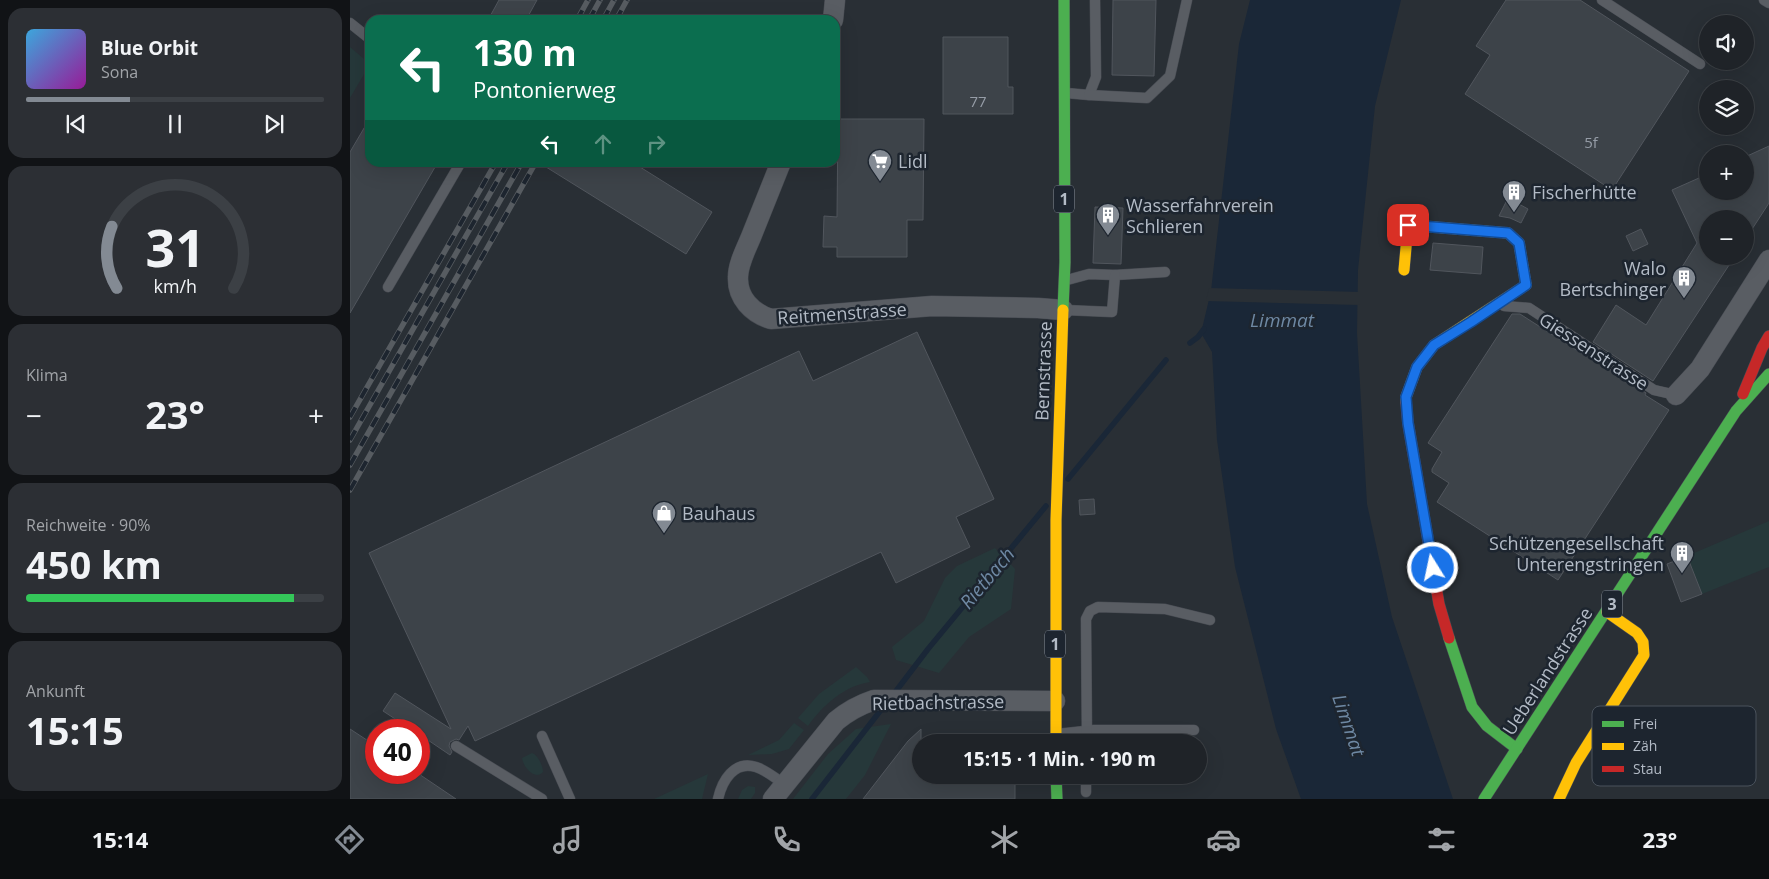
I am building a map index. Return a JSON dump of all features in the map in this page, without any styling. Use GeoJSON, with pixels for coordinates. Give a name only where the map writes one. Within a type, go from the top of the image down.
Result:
{"type":"FeatureCollection","features":[{"type":"Feature","properties":{"kind":"main road","name":"Bernstrasse"},"geometry":{"type":"LineString","coordinates":[[1056,734],[1056,520],[1064,280],[1064,0]]}},
{"type":"Feature","properties":{"kind":"main road"},"geometry":{"type":"LineString","coordinates":[[1404,270],[1408,225],[1508,233],[1519,243],[1526,285],[1434,345],[1417,367],[1406,397],[1408,423],[1439,604],[1457,666],[1472,706],[1479,717],[1487,726],[1517,749]]}},
{"type":"Feature","properties":{"kind":"main road","name":"Ueberlandstrasse"},"geometry":{"type":"LineString","coordinates":[[1736,411],[1762,348],[1769,336]]}},
{"type":"Feature","properties":{"kind":"main road","name":"Ueberlandstrasse"},"geometry":{"type":"LineString","coordinates":[[1485,798],[1736,411],[1769,374]]}},
{"type":"Feature","properties":{"kind":"main road"},"geometry":{"type":"LineString","coordinates":[[1606,612],[1637,633],[1643,642],[1644,655],[1612,706]]}},
{"type":"Feature","properties":{"kind":"main road"},"geometry":{"type":"LineString","coordinates":[[1559,799],[1576,763],[1592,738]]}},
{"type":"Feature","properties":{"kind":"main road"},"geometry":{"type":"LineString","coordinates":[[1056,784],[1057,799]]}},
{"type":"Feature","properties":{"kind":"street"},"geometry":{"type":"LineString","coordinates":[[833,15],[834,0]]}},
{"type":"Feature","properties":{"kind":"street","name":"Reitmenstrasse"},"geometry":{"type":"LineString","coordinates":[[779,167],[744,255],[738,277],[742,298],[751,309],[760,315],[771,319],[932,306],[1063,310]]}},
{"type":"Feature","properties":{"kind":"street","name":"Giessenstrasse"},"geometry":{"type":"LineString","coordinates":[[1676,395],[1700,369],[1769,260]]}},
{"type":"Feature","properties":{"kind":"street","name":"Rietbachstrasse"},"geometry":{"type":"LineString","coordinates":[[778,792],[836,721],[847,711],[874,700],[1056,701]]}},
{"type":"Feature","properties":{"kind":"lane"},"geometry":{"type":"LineString","coordinates":[[1089,95],[1096,77],[1096,0]]}},
{"type":"Feature","properties":{"kind":"lane"},"geometry":{"type":"LineString","coordinates":[[1064,93],[1147,98],[1170,76],[1187,0]]}},
{"type":"Feature","properties":{"kind":"lane"},"geometry":{"type":"LineString","coordinates":[[1602,0],[1699,63]]}},
{"type":"Feature","properties":{"kind":"lane"},"geometry":{"type":"LineString","coordinates":[[1764,0],[1769,3]]}},
{"type":"Feature","properties":{"kind":"lane"},"geometry":{"type":"LineString","coordinates":[[350,23],[365,35]]}},
{"type":"Feature","properties":{"kind":"lane"},"geometry":{"type":"LineString","coordinates":[[388,287],[458,167]]}},
{"type":"Feature","properties":{"kind":"lane"},"geometry":{"type":"LineString","coordinates":[[1064,280],[1088,274],[1115,275],[1165,272]]}},
{"type":"Feature","properties":{"kind":"lane"},"geometry":{"type":"LineString","coordinates":[[1063,310],[1112,312],[1115,275]]}},
{"type":"Feature","properties":{"kind":"lane","name":"Giessenstrasse"},"geometry":{"type":"LineString","coordinates":[[1498,305],[1529,308],[1654,390],[1676,395]]}},
{"type":"Feature","properties":{"kind":"lane"},"geometry":{"type":"LineString","coordinates":[[1087,731],[1086,620],[1090,611],[1098,607],[1165,609],[1210,620]]}},
{"type":"Feature","properties":{"kind":"lane"},"geometry":{"type":"LineString","coordinates":[[1074,734],[1087,731],[1194,730]]}},
{"type":"Feature","properties":{"kind":"lane"},"geometry":{"type":"LineString","coordinates":[[542,736],[570,799]]}},
{"type":"Feature","properties":{"kind":"lane"},"geometry":{"type":"LineString","coordinates":[[456,746],[542,799]]}},
{"type":"Feature","properties":{"kind":"lane"},"geometry":{"type":"LineString","coordinates":[[718,799],[726,777],[734,770],[746,766],[763,770],[778,792]]}},
{"type":"Feature","properties":{"kind":"lane"},"geometry":{"type":"LineString","coordinates":[[1086,784],[1086,792]]}},
{"type":"Feature","properties":{"kind":"shaded area"},"geometry":{"type":"Polygon","coordinates":[[[350,47],[365,60],[365,72],[350,98],[350,47]]]}},
{"type":"Feature","properties":{"kind":"shaded area"},"geometry":{"type":"Polygon","coordinates":[[[1769,521],[1769,567],[1702,594],[1687,556],[1769,521]]]}},
{"type":"Feature","properties":{"kind":"shaded area"},"geometry":{"type":"Polygon","coordinates":[[[995,548],[1015,569],[1011,609],[969,637],[939,673],[896,660],[892,647],[924,621],[945,578],[957,566],[995,548]]]}},
{"type":"Feature","properties":{"kind":"shaded area"},"geometry":{"type":"Polygon","coordinates":[[[856,667],[870,682],[860,684],[843,692],[827,704],[808,726],[798,718],[819,694],[856,667]]]}},
{"type":"Feature","properties":{"kind":"shaded area"},"geometry":{"type":"Polygon","coordinates":[[[794,723],[804,730],[789,749],[772,754],[748,755],[779,740],[794,723]]]}},
{"type":"Feature","properties":{"kind":"shaded area"},"geometry":{"type":"Polygon","coordinates":[[[891,724],[865,775],[846,799],[793,799],[828,754],[856,729],[891,724]]]}},
{"type":"Feature","properties":{"kind":"shaded area"},"geometry":{"type":"Polygon","coordinates":[[[532,753],[541,764],[543,772],[540,774],[536,775],[530,772],[523,762],[522,758],[532,753]]]}},
{"type":"Feature","properties":{"kind":"shaded area"},"geometry":{"type":"Polygon","coordinates":[[[708,774],[702,799],[654,799],[708,774]]]}},
{"type":"Feature","properties":{"kind":"shaded area"},"geometry":{"type":"Polygon","coordinates":[[[748,786],[755,787],[755,793],[751,799],[738,799],[742,790],[748,786]]]}},
{"type":"Feature","properties":{"kind":"water","name":"Limmat"},"geometry":{"type":"Polygon","coordinates":[[[1250,0],[1401,0],[1375,106],[1358,270],[1357,333],[1367,504],[1392,617],[1453,799],[1301,799],[1276,729],[1235,567],[1217,440],[1212,352],[1201,333],[1211,291],[1239,44],[1250,0]]]}},
{"type":"Feature","properties":{"kind":"pier"},"geometry":{"type":"Polygon","coordinates":[[[1209,288],[1360,292],[1360,305],[1206,301],[1209,288]]]}},
{"type":"Feature","properties":{"kind":"building"},"geometry":{"type":"Polygon","coordinates":[[[499,0],[537,0],[529,15],[491,15],[499,0]]]}},
{"type":"Feature","properties":{"kind":"building"},"geometry":{"type":"Polygon","coordinates":[[[1113,0],[1156,0],[1154,76],[1112,75],[1113,0]]]}},
{"type":"Feature","properties":{"kind":"building"},"geometry":{"type":"Polygon","coordinates":[[[1506,0],[1580,0],[1689,71],[1612,190],[1465,94],[1490,55],[1476,46],[1506,0]]]}},
{"type":"Feature","properties":{"kind":"building"},"geometry":{"type":"Polygon","coordinates":[[[943,37],[1008,37],[1008,87],[1013,87],[1013,114],[943,114],[943,37]]]}},
{"type":"Feature","properties":{"kind":"building","name":"Lidl"},"geometry":{"type":"Polygon","coordinates":[[[840,119],[924,119],[923,220],[907,220],[907,257],[837,257],[837,247],[823,247],[824,216],[837,217],[840,119]]]}},
{"type":"Feature","properties":{"kind":"building"},"geometry":{"type":"Polygon","coordinates":[[[365,126],[365,167],[435,167],[350,313],[350,152],[365,126]]]}},
{"type":"Feature","properties":{"kind":"building"},"geometry":{"type":"Polygon","coordinates":[[[1769,146],[1769,203],[1754,226],[1754,210],[1699,210],[1699,265],[1729,265],[1653,381],[1593,342],[1616,305],[1646,325],[1697,243],[1672,190],[1699,178],[1699,200],[1754,200],[1754,153],[1769,146]]]}},
{"type":"Feature","properties":{"kind":"building"},"geometry":{"type":"Polygon","coordinates":[[[546,167],[640,167],[712,212],[686,254],[546,167]]]}},
{"type":"Feature","properties":{"kind":"building","name":"Fischerhütte"},"geometry":{"type":"Polygon","coordinates":[[[1508,198],[1528,209],[1521,223],[1499,216],[1508,198]]]}},
{"type":"Feature","properties":{"kind":"building","name":"Wasserfahrverein Schlieren"},"geometry":{"type":"Polygon","coordinates":[[[1095,207],[1123,208],[1121,264],[1093,263],[1095,207]]]}},
{"type":"Feature","properties":{"kind":"building"},"geometry":{"type":"Polygon","coordinates":[[[1641,229],[1648,244],[1633,251],[1626,236],[1641,229]]]}},
{"type":"Feature","properties":{"kind":"building"},"geometry":{"type":"Polygon","coordinates":[[[1433,243],[1483,247],[1481,274],[1430,270],[1433,243]]]}},
{"type":"Feature","properties":{"kind":"building"},"geometry":{"type":"Polygon","coordinates":[[[1512,314],[1520,314],[1584,355],[1585,353],[1669,410],[1558,580],[1437,502],[1449,483],[1432,472],[1442,452],[1428,443],[1512,314]]]}},
{"type":"Feature","properties":{"kind":"building","name":"Bauhaus"},"geometry":{"type":"Polygon","coordinates":[[[917,332],[994,499],[956,517],[970,547],[896,583],[881,552],[475,741],[468,726],[459,740],[456,739],[450,742],[449,746],[452,752],[450,755],[430,741],[430,719],[395,719],[383,711],[395,693],[451,729],[369,553],[799,351],[813,381],[917,332]]]}},
{"type":"Feature","properties":{"kind":"building"},"geometry":{"type":"Polygon","coordinates":[[[1094,499],[1095,514],[1080,515],[1079,500],[1094,499]]]}},
{"type":"Feature","properties":{"kind":"building","name":"Schützengesellschaft Unterengstringen"},"geometry":{"type":"Polygon","coordinates":[[[1687,556],[1702,594],[1681,602],[1667,564],[1687,556]]]}},
{"type":"Feature","properties":{"kind":"building"},"geometry":{"type":"Polygon","coordinates":[[[350,729],[365,739],[365,784],[430,784],[430,781],[456,799],[350,799],[350,729]]]}},
{"type":"Feature","properties":{"kind":"building"},"geometry":{"type":"Polygon","coordinates":[[[912,737],[912,784],[1015,784],[1015,799],[863,799],[912,737]]]}},
{"type":"Feature","properties":{"kind":"waterway","name":"Rietbach"},"geometry":{"type":"LineString","coordinates":[[1190,343],[1204,329]]}},
{"type":"Feature","properties":{"kind":"waterway","name":"Rietbach"},"geometry":{"type":"LineString","coordinates":[[1068,479],[1166,360]]}},
{"type":"Feature","properties":{"kind":"waterway","name":"Rietbach"},"geometry":{"type":"LineString","coordinates":[[893,695],[928,649],[1046,506]]}},
{"type":"Feature","properties":{"kind":"waterway","name":"Rietbach"},"geometry":{"type":"LineString","coordinates":[[812,799],[884,706]]}},
{"type":"Feature","properties":{"kind":"railway"},"geometry":{"type":"LineString","coordinates":[[580,15],[588,0]]}},
{"type":"Feature","properties":{"kind":"railway"},"geometry":{"type":"LineString","coordinates":[[592,15],[600,0]]}},
{"type":"Feature","properties":{"kind":"railway"},"geometry":{"type":"LineString","coordinates":[[606,15],[614,0]]}},
{"type":"Feature","properties":{"kind":"railway"},"geometry":{"type":"LineString","coordinates":[[619,15],[627,0]]}},
{"type":"Feature","properties":{"kind":"railway"},"geometry":{"type":"LineString","coordinates":[[350,417],[493,167]]}},
{"type":"Feature","properties":{"kind":"railway"},"geometry":{"type":"LineString","coordinates":[[350,440],[505,167]]}},
{"type":"Feature","properties":{"kind":"railway"},"geometry":{"type":"LineString","coordinates":[[350,465],[519,167]]}},
{"type":"Feature","properties":{"kind":"railway"},"geometry":{"type":"LineString","coordinates":[[350,490],[533,167]]}},
{"type":"Feature","properties":{"kind":"traffic: fast"},"geometry":{"type":"LineString","coordinates":[[1063,310],[1065,262],[1064,0]]}},
{"type":"Feature","properties":{"kind":"traffic: fast"},"geometry":{"type":"LineString","coordinates":[[1484,799],[1736,411],[1769,374]]}},
{"type":"Feature","properties":{"kind":"traffic: fast"},"geometry":{"type":"LineString","coordinates":[[1449,638],[1472,707],[1487,726],[1517,749]]}},
{"type":"Feature","properties":{"kind":"traffic: fast"},"geometry":{"type":"LineString","coordinates":[[1056,784],[1057,799]]}},
{"type":"Feature","properties":{"kind":"traffic: slow"},"geometry":{"type":"LineString","coordinates":[[1404,270],[1408,225],[1508,233],[1519,243],[1526,285],[1434,345],[1417,367],[1406,402]]}},
{"type":"Feature","properties":{"kind":"traffic: slow"},"geometry":{"type":"LineString","coordinates":[[1056,734],[1056,520],[1063,310]]}},
{"type":"Feature","properties":{"kind":"traffic: slow"},"geometry":{"type":"LineString","coordinates":[[1607,612],[1637,633],[1643,642],[1644,655],[1612,706]]}},
{"type":"Feature","properties":{"kind":"traffic: slow"},"geometry":{"type":"LineString","coordinates":[[1559,799],[1576,763],[1592,738]]}},
{"type":"Feature","properties":{"kind":"traffic: jam"},"geometry":{"type":"LineString","coordinates":[[1743,394],[1769,336]]}},
{"type":"Feature","properties":{"kind":"traffic: jam"},"geometry":{"type":"LineString","coordinates":[[1406,402],[1439,604],[1449,638]]}},
{"type":"Feature","properties":{"kind":"place","name":"Lidl"},"geometry":{"type":"Point","coordinates":[880,182]}},
{"type":"Feature","properties":{"kind":"place","name":"Fischerhütte"},"geometry":{"type":"Point","coordinates":[1514,213]}},
{"type":"Feature","properties":{"kind":"place","name":"Wasserfahrverein Schlieren"},"geometry":{"type":"Point","coordinates":[1108,236]}},
{"type":"Feature","properties":{"kind":"place","name":"Walo Bertschinger"},"geometry":{"type":"Point","coordinates":[1684,299]}},
{"type":"Feature","properties":{"kind":"place","name":"Bauhaus"},"geometry":{"type":"Point","coordinates":[664,534]}},
{"type":"Feature","properties":{"kind":"place","name":"Schützengesellschaft Unterengstringen"},"geometry":{"type":"Point","coordinates":[1682,574]}},
{"type":"Feature","properties":{"kind":"route"},"geometry":{"type":"LineString","coordinates":[[1408,225],[1508,233],[1519,243],[1526,285],[1434,345],[1417,367],[1406,397],[1408,423],[1433,568]]}}]}
